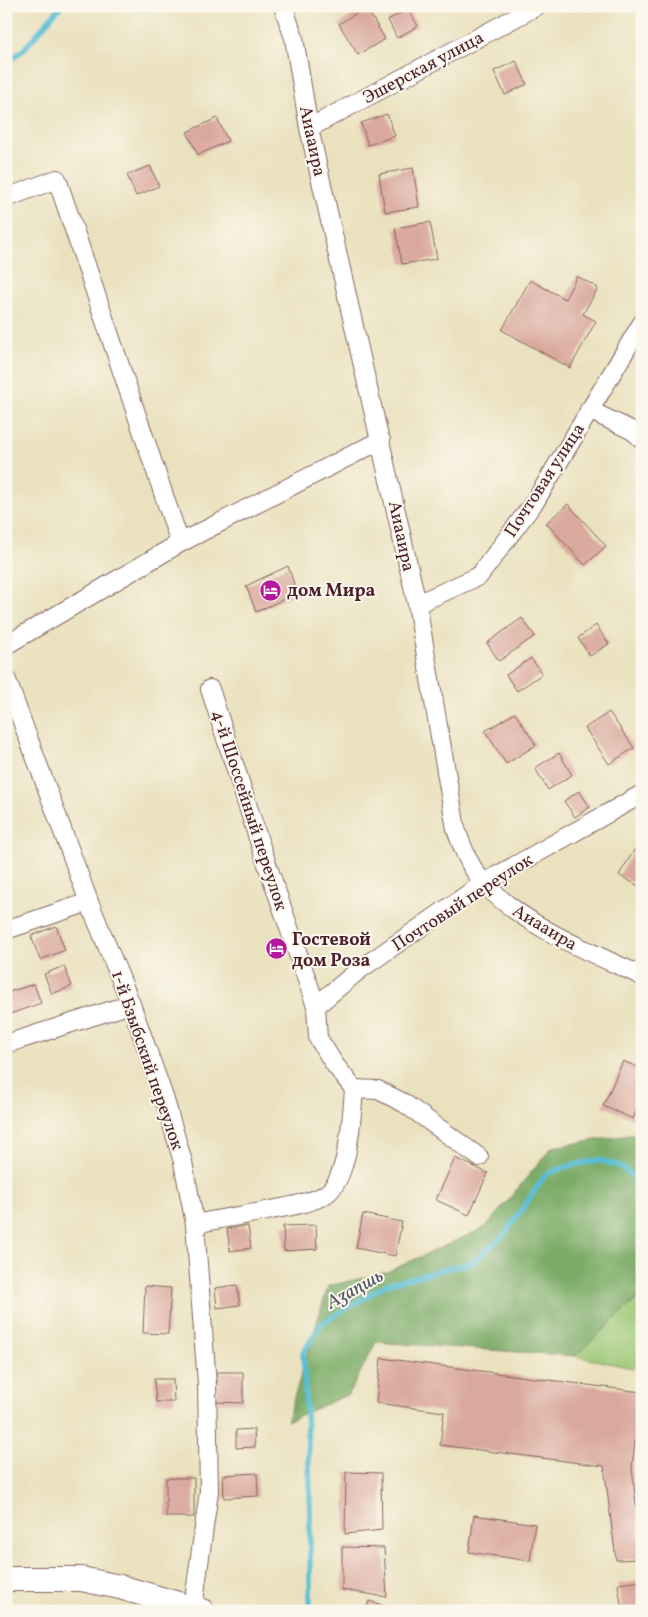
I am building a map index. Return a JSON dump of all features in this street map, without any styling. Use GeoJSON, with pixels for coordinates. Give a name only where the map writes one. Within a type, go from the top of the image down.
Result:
{"type":"FeatureCollection","features":[{"type":"Feature","properties":{"kind":"main road"},"geometry":{"type":"LineString","coordinates":[[6,1579],[82,1579],[120,1587],[197,1609]]}},
{"type":"Feature","properties":{"kind":"street","name":"Аиааира"},"geometry":{"type":"LineString","coordinates":[[283,6],[294,38],[309,128],[417,604],[456,829],[467,859],[484,883],[518,914],[582,948],[642,976]]}},
{"type":"Feature","properties":{"kind":"street","name":"Эшерская улица"},"geometry":{"type":"LineString","coordinates":[[309,128],[537,6]]}},
{"type":"Feature","properties":{"kind":"street"},"geometry":{"type":"LineString","coordinates":[[6,198],[57,179],[180,543]]}},
{"type":"Feature","properties":{"kind":"street","name":"Почтовая улица"},"geometry":{"type":"LineString","coordinates":[[417,604],[478,576],[536,500],[642,323]]}},
{"type":"Feature","properties":{"kind":"street"},"geometry":{"type":"LineString","coordinates":[[589,410],[632,431],[642,439]]}},
{"type":"Feature","properties":{"kind":"street"},"geometry":{"type":"LineString","coordinates":[[6,645],[180,543],[381,440]]}},
{"type":"Feature","properties":{"kind":"street","name":"1-й Бзыбский переулок"},"geometry":{"type":"LineString","coordinates":[[6,678],[89,902],[131,1004],[164,1097],[183,1162],[195,1224],[207,1384],[209,1490],[197,1609]]}},
{"type":"Feature","properties":{"kind":"street","name":"4-й Шоссейный переулок"},"geometry":{"type":"LineString","coordinates":[[210,689],[258,841],[316,1006],[318,1038],[335,1065],[354,1089]]}},
{"type":"Feature","properties":{"kind":"street","name":"Почтовый переулок"},"geometry":{"type":"LineString","coordinates":[[316,1006],[359,970],[484,883],[642,794]]}},
{"type":"Feature","properties":{"kind":"street"},"geometry":{"type":"LineString","coordinates":[[6,930],[89,902]]}},
{"type":"Feature","properties":{"kind":"street"},"geometry":{"type":"LineString","coordinates":[[6,1044],[131,1004]]}},
{"type":"Feature","properties":{"kind":"street"},"geometry":{"type":"LineString","coordinates":[[195,1224],[298,1205],[326,1194],[338,1180],[345,1157],[352,1123],[354,1089],[378,1090],[404,1102],[479,1157]]}},
{"type":"Feature","properties":{"kind":"green space"},"geometry":{"type":"Polygon","coordinates":[[[642,1133],[642,1294],[575,1356],[376,1342],[349,1394],[287,1421],[328,1286],[387,1272],[486,1227],[552,1147],[642,1133]]]}},
{"type":"Feature","properties":{"kind":"green space"},"geometry":{"type":"Polygon","coordinates":[[[642,1294],[642,1370],[575,1356],[642,1294]]]}},
{"type":"Feature","properties":{"kind":"building"},"geometry":{"type":"Polygon","coordinates":[[[366,7],[385,39],[358,55],[339,24],[366,7]]]}},
{"type":"Feature","properties":{"kind":"building"},"geometry":{"type":"Polygon","coordinates":[[[408,9],[418,26],[397,38],[388,20],[408,9]]]}},
{"type":"Feature","properties":{"kind":"building"},"geometry":{"type":"Polygon","coordinates":[[[516,61],[527,84],[505,95],[494,71],[516,61]]]}},
{"type":"Feature","properties":{"kind":"building"},"geometry":{"type":"Polygon","coordinates":[[[387,114],[395,136],[368,145],[361,123],[387,114]]]}},
{"type":"Feature","properties":{"kind":"building"},"geometry":{"type":"Polygon","coordinates":[[[217,118],[228,141],[198,155],[187,132],[217,118]]]}},
{"type":"Feature","properties":{"kind":"building"},"geometry":{"type":"Polygon","coordinates":[[[150,166],[159,186],[136,196],[127,175],[150,166]]]}},
{"type":"Feature","properties":{"kind":"building"},"geometry":{"type":"Polygon","coordinates":[[[413,168],[419,207],[385,212],[379,174],[413,168]]]}},
{"type":"Feature","properties":{"kind":"building"},"geometry":{"type":"Polygon","coordinates":[[[430,222],[437,259],[402,264],[395,228],[430,222]]]}},
{"type":"Feature","properties":{"kind":"building"},"geometry":{"type":"Polygon","coordinates":[[[577,276],[598,288],[583,314],[596,321],[570,368],[502,330],[530,280],[565,299],[577,276]]]}},
{"type":"Feature","properties":{"kind":"building"},"geometry":{"type":"Polygon","coordinates":[[[568,504],[606,546],[585,565],[546,523],[568,504]]]}},
{"type":"Feature","properties":{"kind":"building","name":"дом Мира"},"geometry":{"type":"Polygon","coordinates":[[[288,566],[297,593],[256,612],[246,586],[288,566]]]}},
{"type":"Feature","properties":{"kind":"building"},"geometry":{"type":"Polygon","coordinates":[[[522,618],[535,636],[499,661],[487,643],[522,618]]]}},
{"type":"Feature","properties":{"kind":"building"},"geometry":{"type":"Polygon","coordinates":[[[596,625],[609,644],[590,656],[578,638],[596,625]]]}},
{"type":"Feature","properties":{"kind":"building"},"geometry":{"type":"Polygon","coordinates":[[[531,658],[542,674],[517,691],[506,675],[531,658]]]}},
{"type":"Feature","properties":{"kind":"building"},"geometry":{"type":"Polygon","coordinates":[[[609,712],[634,748],[609,764],[585,728],[609,712]]]}},
{"type":"Feature","properties":{"kind":"building"},"geometry":{"type":"Polygon","coordinates":[[[515,713],[536,745],[506,764],[485,731],[515,713]]]}},
{"type":"Feature","properties":{"kind":"building"},"geometry":{"type":"Polygon","coordinates":[[[559,753],[572,775],[548,790],[535,768],[559,753]]]}},
{"type":"Feature","properties":{"kind":"building"},"geometry":{"type":"Polygon","coordinates":[[[579,791],[590,807],[575,817],[564,801],[579,791]]]}},
{"type":"Feature","properties":{"kind":"building"},"geometry":{"type":"Polygon","coordinates":[[[635,849],[642,854],[642,888],[619,875],[635,849]]]}},
{"type":"Feature","properties":{"kind":"building"},"geometry":{"type":"Polygon","coordinates":[[[56,926],[65,950],[40,960],[31,936],[56,926]]]}},
{"type":"Feature","properties":{"kind":"building"},"geometry":{"type":"Polygon","coordinates":[[[64,966],[72,986],[52,994],[44,974],[64,966]]]}},
{"type":"Feature","properties":{"kind":"building"},"geometry":{"type":"Polygon","coordinates":[[[34,984],[41,1003],[10,1014],[6,1002],[6,993],[34,984]]]}},
{"type":"Feature","properties":{"kind":"building"},"geometry":{"type":"Polygon","coordinates":[[[623,1061],[642,1069],[642,1098],[633,1119],[603,1106],[623,1061]]]}},
{"type":"Feature","properties":{"kind":"building"},"geometry":{"type":"Polygon","coordinates":[[[455,1158],[488,1173],[469,1215],[436,1200],[455,1158]]]}},
{"type":"Feature","properties":{"kind":"building"},"geometry":{"type":"Polygon","coordinates":[[[363,1214],[402,1222],[395,1256],[356,1248],[363,1214]]]}},
{"type":"Feature","properties":{"kind":"building"},"geometry":{"type":"Polygon","coordinates":[[[316,1225],[317,1249],[284,1251],[283,1226],[316,1225]]]}},
{"type":"Feature","properties":{"kind":"building"},"geometry":{"type":"Polygon","coordinates":[[[248,1226],[251,1248],[230,1251],[227,1229],[248,1226]]]}},
{"type":"Feature","properties":{"kind":"building"},"geometry":{"type":"Polygon","coordinates":[[[237,1285],[240,1305],[217,1308],[215,1288],[237,1285]]]}},
{"type":"Feature","properties":{"kind":"building"},"geometry":{"type":"Polygon","coordinates":[[[145,1286],[171,1288],[168,1334],[143,1333],[145,1286]]]}},
{"type":"Feature","properties":{"kind":"building"},"geometry":{"type":"Polygon","coordinates":[[[381,1358],[641,1392],[632,1467],[642,1559],[616,1560],[604,1466],[440,1445],[444,1412],[376,1403],[381,1358]]]}},
{"type":"Feature","properties":{"kind":"building"},"geometry":{"type":"Polygon","coordinates":[[[217,1372],[243,1372],[243,1403],[216,1402],[217,1372]]]}},
{"type":"Feature","properties":{"kind":"building"},"geometry":{"type":"Polygon","coordinates":[[[154,1379],[173,1379],[174,1402],[156,1402],[154,1379]]]}},
{"type":"Feature","properties":{"kind":"building"},"geometry":{"type":"Polygon","coordinates":[[[254,1429],[255,1447],[236,1448],[236,1430],[254,1429]]]}},
{"type":"Feature","properties":{"kind":"building"},"geometry":{"type":"Polygon","coordinates":[[[346,1472],[381,1473],[382,1530],[345,1534],[346,1472]]]}},
{"type":"Feature","properties":{"kind":"building"},"geometry":{"type":"Polygon","coordinates":[[[257,1473],[258,1496],[224,1498],[223,1475],[257,1473]]]}},
{"type":"Feature","properties":{"kind":"building"},"geometry":{"type":"Polygon","coordinates":[[[166,1478],[194,1478],[194,1517],[166,1517],[166,1478]]]}},
{"type":"Feature","properties":{"kind":"building"},"geometry":{"type":"Polygon","coordinates":[[[474,1515],[535,1524],[530,1561],[469,1552],[474,1515]]]}},
{"type":"Feature","properties":{"kind":"building"},"geometry":{"type":"Polygon","coordinates":[[[342,1547],[384,1548],[387,1597],[342,1590],[342,1547]]]}},
{"type":"Feature","properties":{"kind":"building"},"geometry":{"type":"Polygon","coordinates":[[[642,1581],[642,1611],[622,1611],[618,1584],[642,1581]]]}},
{"type":"Feature","properties":{"kind":"building"},"geometry":{"type":"Polygon","coordinates":[[[369,1601],[397,1610],[397,1611],[366,1611],[369,1601]]]}},
{"type":"Feature","properties":{"kind":"waterway"},"geometry":{"type":"LineString","coordinates":[[6,64],[24,49],[61,6]]}},
{"type":"Feature","properties":{"kind":"waterway","name":"Аӡаԥшь"},"geometry":{"type":"LineString","coordinates":[[310,1611],[310,1486],[303,1353],[321,1324],[387,1284],[473,1262],[505,1234],[546,1174],[572,1165],[599,1160],[619,1166],[642,1182]]}},
{"type":"Feature","properties":{"kind":"place","name":"дом Мира"},"geometry":{"type":"Point","coordinates":[271,590]}},
{"type":"Feature","properties":{"kind":"place","name":"Гостевой дом Роза"},"geometry":{"type":"Point","coordinates":[276,949]}}]}
